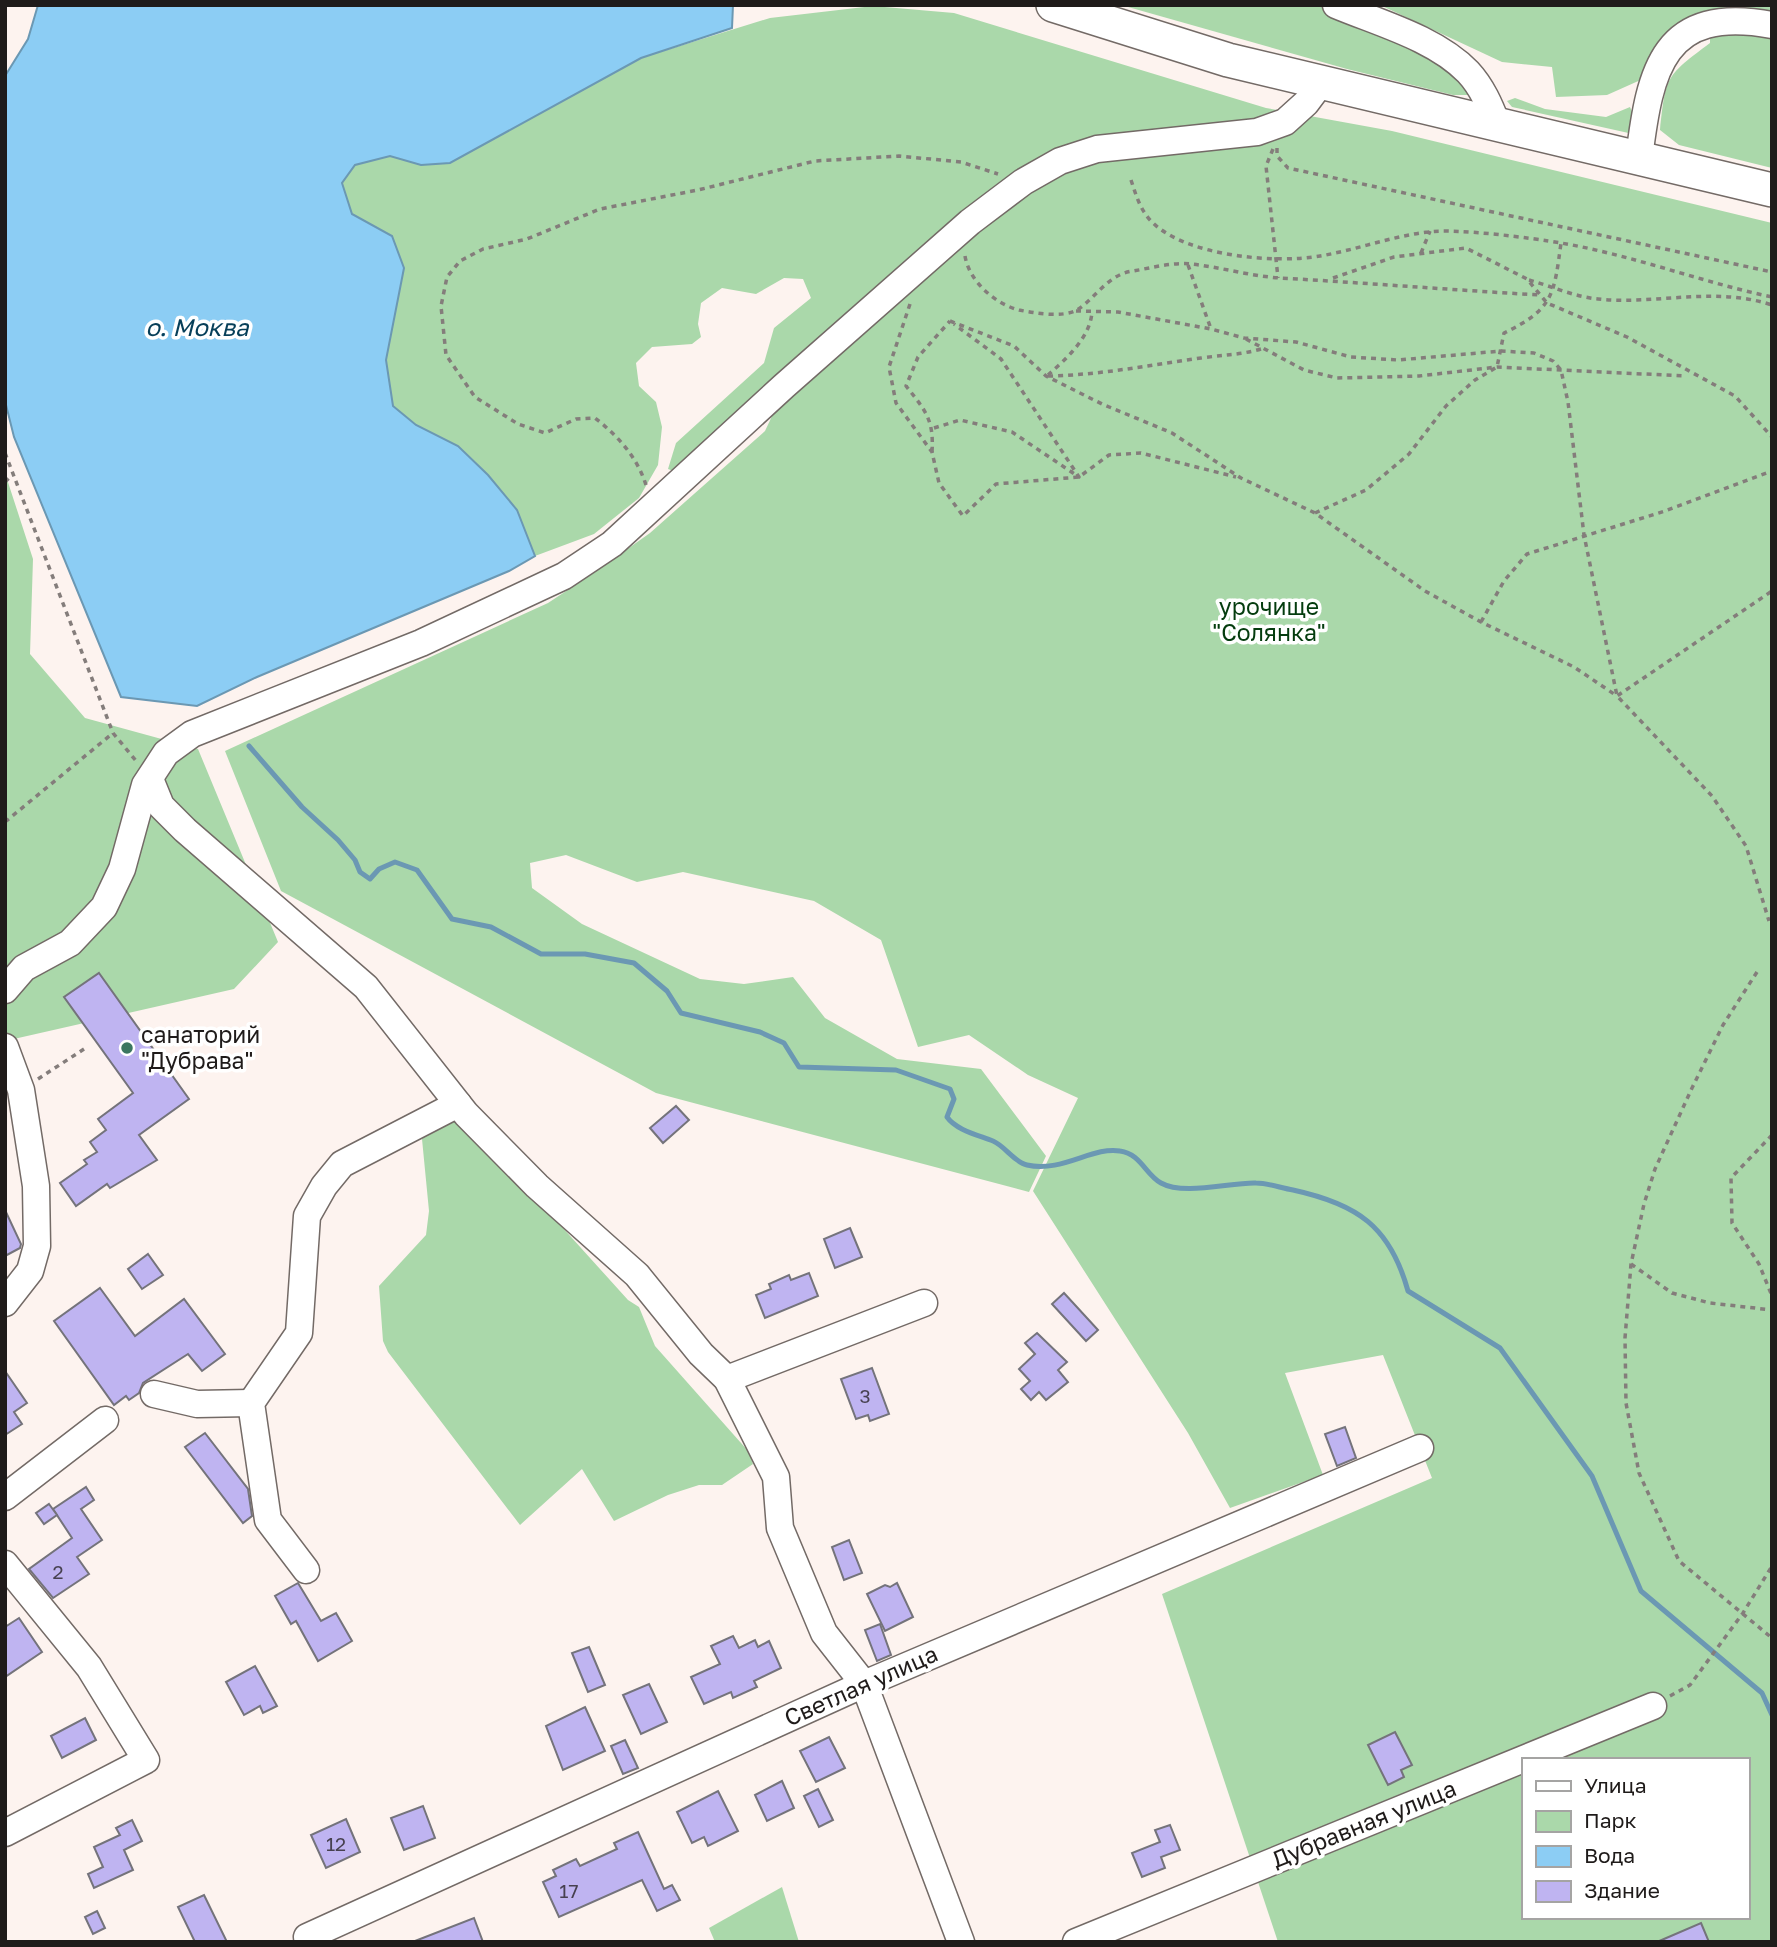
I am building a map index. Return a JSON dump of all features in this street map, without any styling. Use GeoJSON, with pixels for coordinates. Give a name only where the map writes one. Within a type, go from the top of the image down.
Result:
{"type":"FeatureCollection","features":[{"type":"Feature","properties":{"kind":"main road"},"geometry":{"type":"LineString","coordinates":[[1054,5],[1228,60],[1772,190]]}},
{"type":"Feature","properties":{"kind":"street"},"geometry":{"type":"LineString","coordinates":[[1336,5],[1441,51],[1468,72],[1486,98],[1497,124]]}},
{"type":"Feature","properties":{"kind":"street"},"geometry":{"type":"LineString","coordinates":[[1639,158],[1648,98],[1657,67],[1670,48],[1690,31],[1712,22],[1737,18],[1772,25]]}},
{"type":"Feature","properties":{"kind":"street"},"geometry":{"type":"LineString","coordinates":[[5,990],[24,968],[70,943],[104,907],[122,869],[145,786],[166,753],[192,734],[421,643],[564,576],[612,544],[970,222],[1023,182],[1060,161],[1097,149],[1257,132],[1285,122],[1306,103],[1321,83]]}},
{"type":"Feature","properties":{"kind":"street"},"geometry":{"type":"LineString","coordinates":[[150,779],[161,806],[185,830],[366,987],[462,1109],[537,1186],[636,1275],[701,1354],[727,1379],[776,1476],[780,1528],[824,1633],[864,1684],[961,1942]]}},
{"type":"Feature","properties":{"kind":"street"},"geometry":{"type":"LineString","coordinates":[[5,1047],[21,1090],[36,1186],[37,1246],[30,1271],[5,1303]]}},
{"type":"Feature","properties":{"kind":"street"},"geometry":{"type":"LineString","coordinates":[[306,1570],[268,1520],[251,1403],[299,1333],[307,1216],[324,1186],[342,1164],[462,1109]]}},
{"type":"Feature","properties":{"kind":"street"},"geometry":{"type":"LineString","coordinates":[[727,1379],[924,1303]]}},
{"type":"Feature","properties":{"kind":"street"},"geometry":{"type":"LineString","coordinates":[[154,1394],[197,1404],[251,1403]]}},
{"type":"Feature","properties":{"kind":"street"},"geometry":{"type":"LineString","coordinates":[[5,1497],[105,1420]]}},
{"type":"Feature","properties":{"kind":"street","name":"Светлая улица"},"geometry":{"type":"LineString","coordinates":[[307,1937],[864,1684],[1420,1448]]}},
{"type":"Feature","properties":{"kind":"street"},"geometry":{"type":"LineString","coordinates":[[5,1564],[89,1667],[146,1760],[5,1833]]}},
{"type":"Feature","properties":{"kind":"street","name":"Дубравная улица"},"geometry":{"type":"LineString","coordinates":[[1526,1758],[1653,1706]]}},
{"type":"Feature","properties":{"kind":"street","name":"Дубравная улица"},"geometry":{"type":"LineString","coordinates":[[1076,1942],[1522,1760]]}},
{"type":"Feature","properties":{"kind":"path"},"geometry":{"type":"LineString","coordinates":[[1278,278],[1266,166],[1276,140],[1277,156],[1288,168],[1772,272]]}},
{"type":"Feature","properties":{"kind":"path"},"geometry":{"type":"LineString","coordinates":[[653,505],[641,469],[614,433],[595,418],[576,419],[545,433],[518,424],[475,397],[446,355],[441,306],[447,277],[460,261],[483,250],[527,239],[600,209],[698,190],[815,161],[899,156],[961,162],[1023,182]]}},
{"type":"Feature","properties":{"kind":"path"},"geometry":{"type":"LineString","coordinates":[[1131,180],[1140,207],[1153,223],[1178,240],[1222,252],[1276,260],[1319,257],[1430,231],[1561,243],[1772,298]]}},
{"type":"Feature","properties":{"kind":"path"},"geometry":{"type":"LineString","coordinates":[[970,222],[964,251],[967,266],[990,296],[1017,309],[1061,314],[1076,311],[1118,312],[1211,328],[1244,338],[1296,342],[1351,357],[1398,360],[1501,351],[1534,353],[1553,360],[1561,370],[1568,401],[1584,535],[1618,696]]}},
{"type":"Feature","properties":{"kind":"path"},"geometry":{"type":"LineString","coordinates":[[1420,253],[1430,231]]}},
{"type":"Feature","properties":{"kind":"path"},"geometry":{"type":"LineString","coordinates":[[1315,513],[1366,490],[1409,454],[1446,406],[1475,380],[1497,366],[1504,333],[1532,320],[1547,303],[1555,288],[1561,243]]}},
{"type":"Feature","properties":{"kind":"path"},"geometry":{"type":"LineString","coordinates":[[1331,279],[1394,257],[1466,248],[1527,279],[1597,299],[1689,296],[1757,300],[1772,305]]}},
{"type":"Feature","properties":{"kind":"path"},"geometry":{"type":"LineString","coordinates":[[1076,311],[1104,284],[1128,271],[1187,264],[1278,278],[1331,279],[1540,295]]}},
{"type":"Feature","properties":{"kind":"path"},"geometry":{"type":"LineString","coordinates":[[1187,264],[1211,328]]}},
{"type":"Feature","properties":{"kind":"path"},"geometry":{"type":"LineString","coordinates":[[1527,279],[1547,303],[1627,337],[1735,396],[1772,437]]}},
{"type":"Feature","properties":{"kind":"path"},"geometry":{"type":"LineString","coordinates":[[911,300],[889,367],[895,403],[932,452]]}},
{"type":"Feature","properties":{"kind":"path"},"geometry":{"type":"LineString","coordinates":[[1046,376],[1070,355],[1091,321],[1092,311]]}},
{"type":"Feature","properties":{"kind":"path"},"geometry":{"type":"LineString","coordinates":[[950,321],[1001,359],[1079,477]]}},
{"type":"Feature","properties":{"kind":"path"},"geometry":{"type":"LineString","coordinates":[[950,321],[1014,346],[1046,376],[1102,404],[1172,433],[1241,478],[1315,513],[1425,591],[1481,622],[1574,667],[1618,696],[1712,796],[1746,846],[1769,921]]}},
{"type":"Feature","properties":{"kind":"path"},"geometry":{"type":"LineString","coordinates":[[950,321],[918,357],[906,386],[923,407],[934,428],[932,452],[939,483],[963,516],[996,484],[1079,477],[1109,455],[1142,453],[1241,478]]}},
{"type":"Feature","properties":{"kind":"path"},"geometry":{"type":"LineString","coordinates":[[1244,338],[1304,370],[1337,378],[1419,376],[1497,366],[1686,376]]}},
{"type":"Feature","properties":{"kind":"path"},"geometry":{"type":"LineString","coordinates":[[1046,376],[1129,370],[1203,358],[1234,356],[1261,349]]}},
{"type":"Feature","properties":{"kind":"path"},"geometry":{"type":"LineString","coordinates":[[934,428],[960,420],[1012,432],[1079,477]]}},
{"type":"Feature","properties":{"kind":"path"},"geometry":{"type":"LineString","coordinates":[[5,453],[113,733],[150,779]]}},
{"type":"Feature","properties":{"kind":"path"},"geometry":{"type":"LineString","coordinates":[[1481,622],[1504,581],[1527,554],[1665,511],[1772,471]]}},
{"type":"Feature","properties":{"kind":"path"},"geometry":{"type":"LineString","coordinates":[[5,482],[12,475]]}},
{"type":"Feature","properties":{"kind":"path"},"geometry":{"type":"LineString","coordinates":[[1618,696],[1772,591]]}},
{"type":"Feature","properties":{"kind":"path"},"geometry":{"type":"LineString","coordinates":[[5,822],[113,733]]}},
{"type":"Feature","properties":{"kind":"path"},"geometry":{"type":"LineString","coordinates":[[1757,972],[1723,1025],[1655,1168],[1631,1264],[1625,1338],[1626,1403],[1639,1473],[1679,1561],[1772,1638]]}},
{"type":"Feature","properties":{"kind":"path"},"geometry":{"type":"LineString","coordinates":[[21,1090],[84,1049]]}},
{"type":"Feature","properties":{"kind":"path"},"geometry":{"type":"LineString","coordinates":[[1772,1135],[1731,1178],[1732,1223],[1759,1264],[1772,1297]]}},
{"type":"Feature","properties":{"kind":"path"},"geometry":{"type":"LineString","coordinates":[[1631,1264],[1672,1293],[1710,1303],[1772,1310]]}},
{"type":"Feature","properties":{"kind":"path"},"geometry":{"type":"LineString","coordinates":[[1653,1706],[1690,1685],[1743,1613],[1772,1566]]}},
{"type":"Feature","properties":{"kind":"green space"},"geometry":{"type":"Polygon","coordinates":[[[1121,5],[1318,5],[1441,58],[1470,95],[1453,95],[1347,69],[1121,5]]]}},
{"type":"Feature","properties":{"kind":"green space"},"geometry":{"type":"Polygon","coordinates":[[[1380,5],[1772,5],[1772,168],[1679,145],[1660,130],[1667,87],[1676,71],[1710,43],[1710,17],[1645,78],[1607,95],[1556,97],[1552,67],[1502,62],[1380,5]]]}},
{"type":"Feature","properties":{"kind":"green space","name":"урочище \"Солянка\""},"geometry":{"type":"Polygon","coordinates":[[[873,6],[954,13],[1266,108],[1392,131],[1772,223],[1772,1942],[1278,1942],[1162,1594],[1432,1478],[1383,1355],[1285,1373],[1323,1475],[1230,1508],[1188,1433],[1033,1191],[1078,1098],[1028,1075],[969,1035],[918,1047],[881,940],[814,901],[683,872],[637,882],[566,855],[530,863],[532,888],[582,924],[700,979],[744,984],[793,977],[825,1018],[897,1059],[981,1069],[1046,1156],[1029,1192],[656,1093],[281,891],[225,751],[548,603],[592,574],[650,533],[765,431],[796,365],[676,472],[668,469],[676,443],[764,363],[774,328],[811,298],[803,279],[784,278],[756,294],[722,288],[701,303],[698,324],[701,337],[692,344],[652,347],[636,363],[639,386],[656,402],[662,427],[658,465],[639,498],[594,534],[535,556],[517,510],[458,446],[416,425],[393,406],[386,360],[404,268],[392,236],[352,214],[342,183],[355,165],[390,156],[421,165],[450,163],[641,58],[770,18],[873,6]]]}},
{"type":"Feature","properties":{"kind":"green space"},"geometry":{"type":"Polygon","coordinates":[[[1515,98],[1545,109],[1606,117],[1630,107],[1636,121],[1633,134],[1512,107],[1507,101],[1515,98]]]}},
{"type":"Feature","properties":{"kind":"green space"},"geometry":{"type":"Polygon","coordinates":[[[5,473],[33,559],[30,654],[85,718],[198,749],[278,942],[234,989],[5,1041],[5,473]]]}},
{"type":"Feature","properties":{"kind":"green space"},"geometry":{"type":"Polygon","coordinates":[[[460,1114],[628,1300],[639,1307],[655,1346],[749,1452],[753,1464],[722,1485],[699,1485],[668,1495],[614,1521],[582,1469],[520,1525],[388,1352],[383,1341],[379,1286],[426,1235],[429,1211],[422,1139],[438,1120],[460,1114]]]}},
{"type":"Feature","properties":{"kind":"green space"},"geometry":{"type":"Polygon","coordinates":[[[782,1887],[799,1942],[715,1942],[709,1928],[782,1887]]]}},
{"type":"Feature","properties":{"kind":"water","name":"о. Моква"},"geometry":{"type":"Polygon","coordinates":[[[38,5],[733,5],[732,28],[641,58],[450,163],[421,165],[390,156],[355,165],[342,183],[352,214],[392,236],[404,268],[386,360],[393,406],[416,425],[458,446],[488,475],[517,510],[535,556],[509,571],[257,677],[197,706],[121,697],[14,437],[5,401],[5,76],[28,39],[38,5]]]}},
{"type":"Feature","properties":{"kind":"building"},"geometry":{"type":"Polygon","coordinates":[[[99,973],[189,1099],[139,1135],[157,1160],[110,1188],[107,1184],[76,1206],[60,1183],[87,1164],[84,1160],[97,1152],[90,1142],[106,1130],[98,1119],[133,1093],[64,997],[99,973]]]}},
{"type":"Feature","properties":{"kind":"building"},"geometry":{"type":"Polygon","coordinates":[[[676,1106],[689,1120],[663,1143],[650,1128],[676,1106]]]}},
{"type":"Feature","properties":{"kind":"building"},"geometry":{"type":"Polygon","coordinates":[[[5,1210],[21,1244],[20,1248],[5,1256],[5,1210]]]}},
{"type":"Feature","properties":{"kind":"building"},"geometry":{"type":"Polygon","coordinates":[[[850,1228],[862,1257],[835,1268],[824,1239],[850,1228]]]}},
{"type":"Feature","properties":{"kind":"building"},"geometry":{"type":"Polygon","coordinates":[[[148,1254],[163,1275],[142,1289],[128,1269],[148,1254]]]}},
{"type":"Feature","properties":{"kind":"building"},"geometry":{"type":"Polygon","coordinates":[[[809,1273],[818,1296],[765,1318],[756,1295],[771,1289],[769,1284],[789,1275],[791,1280],[809,1273]]]}},
{"type":"Feature","properties":{"kind":"building"},"geometry":{"type":"Polygon","coordinates":[[[100,1288],[135,1336],[184,1299],[225,1354],[202,1371],[188,1354],[143,1383],[139,1393],[129,1400],[126,1396],[114,1405],[54,1321],[100,1288]]]}},
{"type":"Feature","properties":{"kind":"building"},"geometry":{"type":"Polygon","coordinates":[[[1064,1293],[1098,1330],[1086,1341],[1052,1304],[1064,1293]]]}},
{"type":"Feature","properties":{"kind":"building"},"geometry":{"type":"Polygon","coordinates":[[[1037,1333],[1067,1362],[1058,1370],[1068,1382],[1046,1400],[1039,1392],[1031,1400],[1021,1389],[1030,1381],[1019,1369],[1035,1354],[1025,1343],[1037,1333]]]}},
{"type":"Feature","properties":{"kind":"building"},"geometry":{"type":"Polygon","coordinates":[[[872,1368],[889,1414],[870,1421],[868,1415],[856,1419],[841,1379],[872,1368]]]}},
{"type":"Feature","properties":{"kind":"building"},"geometry":{"type":"Polygon","coordinates":[[[5,1371],[27,1403],[14,1412],[22,1424],[5,1435],[5,1371]]]}},
{"type":"Feature","properties":{"kind":"building"},"geometry":{"type":"Polygon","coordinates":[[[1345,1427],[1356,1458],[1337,1466],[1325,1434],[1345,1427]]]}},
{"type":"Feature","properties":{"kind":"building"},"geometry":{"type":"Polygon","coordinates":[[[205,1433],[248,1489],[252,1516],[243,1523],[185,1447],[205,1433]]]}},
{"type":"Feature","properties":{"kind":"building"},"geometry":{"type":"Polygon","coordinates":[[[86,1487],[94,1500],[81,1509],[102,1540],[77,1557],[89,1574],[53,1598],[29,1569],[72,1538],[53,1509],[86,1487]]]}},
{"type":"Feature","properties":{"kind":"building"},"geometry":{"type":"Polygon","coordinates":[[[49,1504],[57,1515],[44,1524],[36,1513],[49,1504]]]}},
{"type":"Feature","properties":{"kind":"building"},"geometry":{"type":"Polygon","coordinates":[[[849,1540],[862,1573],[844,1580],[832,1547],[849,1540]]]}},
{"type":"Feature","properties":{"kind":"building"},"geometry":{"type":"Polygon","coordinates":[[[298,1583],[321,1621],[336,1613],[352,1641],[318,1661],[296,1621],[291,1624],[275,1596],[298,1583]]]}},
{"type":"Feature","properties":{"kind":"building"},"geometry":{"type":"Polygon","coordinates":[[[897,1583],[913,1617],[885,1631],[867,1594],[885,1585],[890,1587],[897,1583]]]}},
{"type":"Feature","properties":{"kind":"building"},"geometry":{"type":"Polygon","coordinates":[[[19,1618],[42,1652],[5,1677],[5,1627],[19,1618]]]}},
{"type":"Feature","properties":{"kind":"building"},"geometry":{"type":"Polygon","coordinates":[[[880,1624],[891,1655],[877,1661],[865,1630],[880,1624]]]}},
{"type":"Feature","properties":{"kind":"building"},"geometry":{"type":"Polygon","coordinates":[[[733,1636],[739,1648],[755,1640],[758,1647],[769,1641],[781,1668],[754,1681],[757,1687],[733,1698],[731,1692],[704,1704],[691,1677],[720,1664],[711,1646],[733,1636]]]}},
{"type":"Feature","properties":{"kind":"building"},"geometry":{"type":"Polygon","coordinates":[[[589,1647],[605,1685],[588,1692],[572,1653],[589,1647]]]}},
{"type":"Feature","properties":{"kind":"building"},"geometry":{"type":"Polygon","coordinates":[[[255,1666],[277,1706],[263,1713],[260,1706],[244,1715],[226,1682],[255,1666]]]}},
{"type":"Feature","properties":{"kind":"building"},"geometry":{"type":"Polygon","coordinates":[[[649,1684],[667,1722],[641,1734],[623,1695],[649,1684]]]}},
{"type":"Feature","properties":{"kind":"building"},"geometry":{"type":"Polygon","coordinates":[[[585,1707],[605,1751],[563,1770],[546,1726],[585,1707]]]}},
{"type":"Feature","properties":{"kind":"building"},"geometry":{"type":"Polygon","coordinates":[[[85,1718],[96,1740],[62,1758],[51,1736],[85,1718]]]}},
{"type":"Feature","properties":{"kind":"building"},"geometry":{"type":"Polygon","coordinates":[[[1395,1732],[1412,1765],[1401,1770],[1404,1777],[1388,1785],[1368,1745],[1395,1732]]]}},
{"type":"Feature","properties":{"kind":"building"},"geometry":{"type":"Polygon","coordinates":[[[829,1737],[845,1768],[816,1782],[800,1751],[829,1737]]]}},
{"type":"Feature","properties":{"kind":"building"},"geometry":{"type":"Polygon","coordinates":[[[625,1740],[638,1768],[623,1774],[611,1746],[625,1740]]]}},
{"type":"Feature","properties":{"kind":"building"},"geometry":{"type":"Polygon","coordinates":[[[782,1781],[794,1808],[767,1821],[755,1795],[782,1781]]]}},
{"type":"Feature","properties":{"kind":"building"},"geometry":{"type":"Polygon","coordinates":[[[818,1789],[833,1820],[819,1827],[804,1796],[818,1789]]]}},
{"type":"Feature","properties":{"kind":"building"},"geometry":{"type":"Polygon","coordinates":[[[718,1791],[738,1831],[708,1846],[704,1837],[692,1843],[677,1812],[718,1791]]]}},
{"type":"Feature","properties":{"kind":"building"},"geometry":{"type":"Polygon","coordinates":[[[423,1806],[435,1838],[404,1850],[391,1818],[423,1806]]]}},
{"type":"Feature","properties":{"kind":"building"},"geometry":{"type":"Polygon","coordinates":[[[346,1819],[360,1852],[326,1868],[311,1835],[346,1819]]]}},
{"type":"Feature","properties":{"kind":"building"},"geometry":{"type":"Polygon","coordinates":[[[132,1820],[142,1841],[124,1850],[133,1870],[94,1888],[88,1874],[103,1867],[94,1847],[120,1835],[116,1828],[132,1820]]]}},
{"type":"Feature","properties":{"kind":"building"},"geometry":{"type":"Polygon","coordinates":[[[1170,1825],[1180,1850],[1161,1857],[1165,1868],[1142,1877],[1132,1853],[1160,1842],[1155,1830],[1170,1825]]]}},
{"type":"Feature","properties":{"kind":"building"},"geometry":{"type":"Polygon","coordinates":[[[638,1832],[664,1889],[672,1885],[680,1900],[657,1911],[642,1880],[559,1917],[543,1882],[556,1876],[553,1870],[576,1859],[580,1866],[617,1849],[614,1843],[638,1832]]]}},
{"type":"Feature","properties":{"kind":"building"},"geometry":{"type":"Polygon","coordinates":[[[204,1895],[227,1942],[195,1942],[178,1907],[204,1895]]]}},
{"type":"Feature","properties":{"kind":"building"},"geometry":{"type":"Polygon","coordinates":[[[97,1911],[105,1928],[93,1934],[85,1917],[97,1911]]]}},
{"type":"Feature","properties":{"kind":"building"},"geometry":{"type":"Polygon","coordinates":[[[474,1918],[483,1942],[415,1942],[415,1941],[474,1918]]]}},
{"type":"Feature","properties":{"kind":"building"},"geometry":{"type":"Polygon","coordinates":[[[1701,1923],[1709,1942],[1657,1942],[1701,1923]]]}},
{"type":"Feature","properties":{"kind":"waterway"},"geometry":{"type":"LineString","coordinates":[[249,746],[302,807],[338,840],[355,860],[360,872],[370,879],[379,869],[395,862],[417,870],[452,919],[491,927],[541,954],[585,954],[634,963],[667,991],[681,1013],[760,1032],[784,1043],[799,1067],[896,1070],[950,1089],[954,1099],[947,1117],[951,1122],[997,1143],[1022,1163],[1052,1165],[1099,1152],[1120,1151],[1133,1156],[1156,1179],[1171,1187],[1265,1184],[1316,1196],[1353,1211],[1381,1234],[1401,1269],[1408,1291],[1500,1348],[1592,1476],[1641,1591],[1762,1693],[1772,1715]]}},
{"type":"Feature","properties":{"kind":"place","name":"санаторий \"Дубрава\""},"geometry":{"type":"Point","coordinates":[127,1048]}}]}
